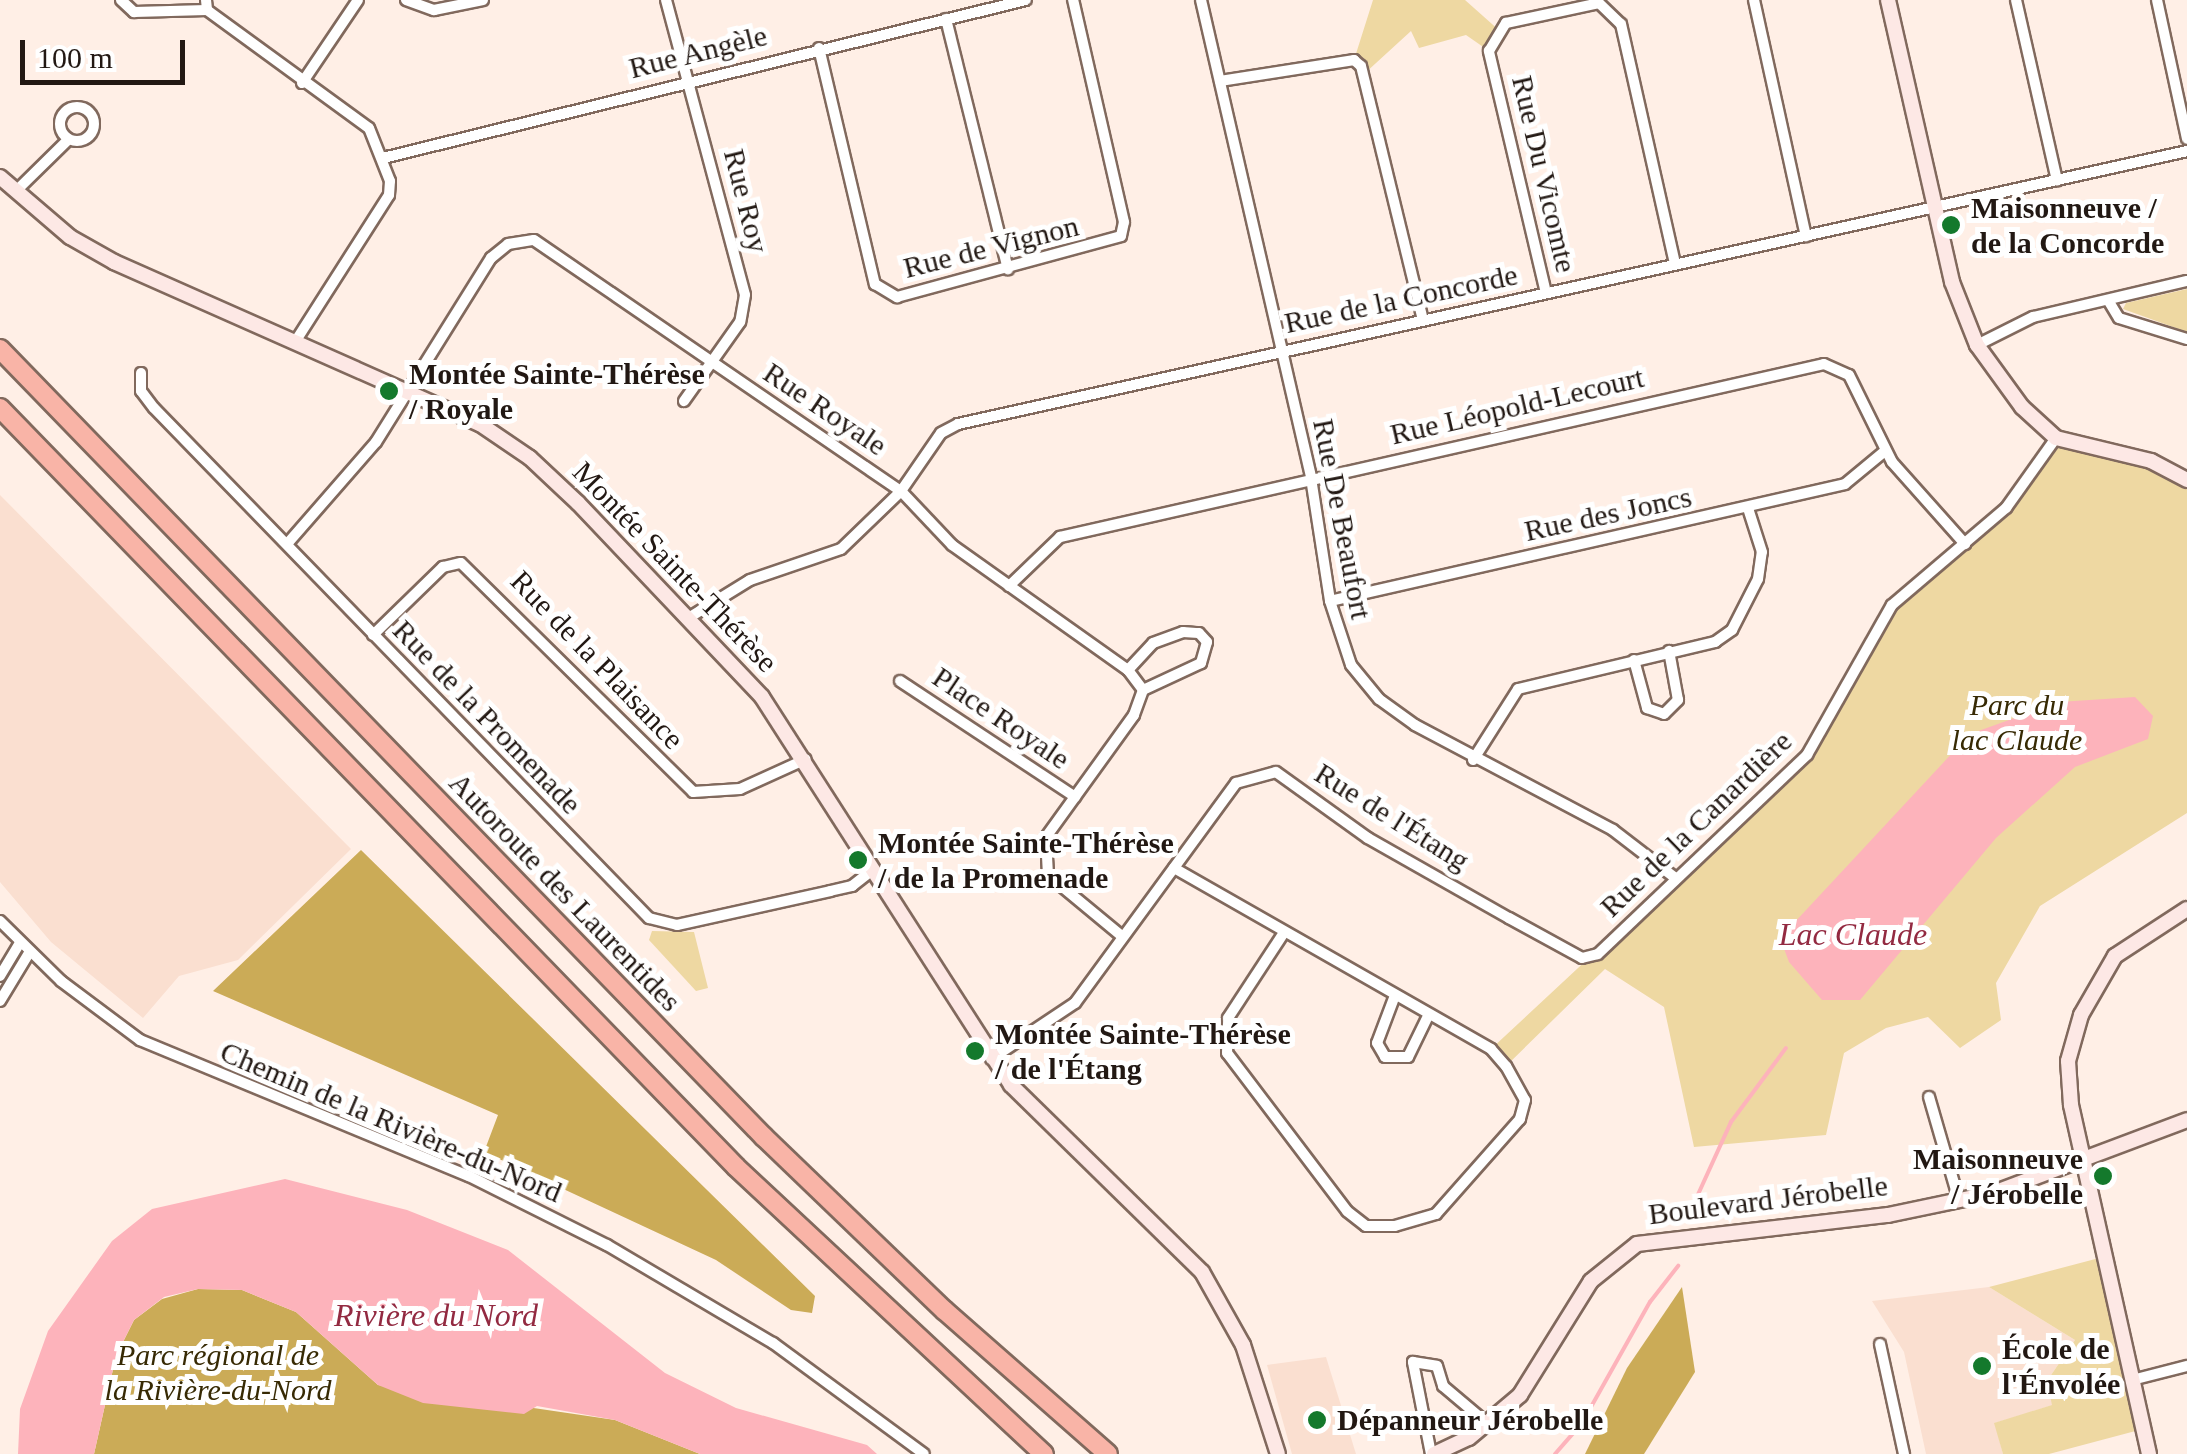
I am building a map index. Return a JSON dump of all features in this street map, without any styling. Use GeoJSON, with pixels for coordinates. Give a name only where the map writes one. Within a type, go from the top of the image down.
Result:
{"type":"FeatureCollection","features":[{"type":"Feature","properties":{"kind":"highway","name":"Autoroute des Laurentides"},"geometry":{"type":"LineString","coordinates":[[0,349],[764,1137],[944,1310],[1108,1454]]}},
{"type":"Feature","properties":{"kind":"highway"},"geometry":{"type":"LineString","coordinates":[[0,408],[690,1120],[1044,1454]]}},
{"type":"Feature","properties":{"kind":"highway"},"geometry":{"type":"LineString","coordinates":[[0,416],[22,431]]}},
{"type":"Feature","properties":{"kind":"street"},"geometry":{"type":"LineString","coordinates":[[121,0],[134,12],[206,5],[302,83],[368,128],[383,158],[389,195],[295,342]]}},
{"type":"Feature","properties":{"kind":"street"},"geometry":{"type":"LineString","coordinates":[[302,83],[358,0]]}},
{"type":"Feature","properties":{"kind":"street"},"geometry":{"type":"LineString","coordinates":[[406,0],[434,10],[483,0]]}},
{"type":"Feature","properties":{"kind":"street","name":"Rue Roy"},"geometry":{"type":"LineString","coordinates":[[666,0],[690,78],[745,295],[740,322],[684,400]]}},
{"type":"Feature","properties":{"kind":"street","name":"Rue Angèle"},"geometry":{"type":"LineString","coordinates":[[383,158],[690,78],[1026,0]]}},
{"type":"Feature","properties":{"kind":"street","name":"Rue de Vignon"},"geometry":{"type":"LineString","coordinates":[[819,48],[876,284],[884,294],[897,297],[1112,243],[1124,222],[1073,0]]}},
{"type":"Feature","properties":{"kind":"street","name":"Rue De Beaufort"},"geometry":{"type":"LineString","coordinates":[[1201,0],[1311,478],[1330,600],[1351,665],[1366,686],[1473,760],[1580,812],[1674,878]]}},
{"type":"Feature","properties":{"kind":"street"},"geometry":{"type":"LineString","coordinates":[[1754,0],[1806,236]]}},
{"type":"Feature","properties":{"kind":"street"},"geometry":{"type":"LineString","coordinates":[[1888,0],[1958,302],[1977,345],[2022,407],[2056,438],[2151,462],[2187,480]]}},
{"type":"Feature","properties":{"kind":"street"},"geometry":{"type":"LineString","coordinates":[[2016,0],[2056,180]]}},
{"type":"Feature","properties":{"kind":"street"},"geometry":{"type":"LineString","coordinates":[[2157,0],[2187,139]]}},
{"type":"Feature","properties":{"kind":"street","name":"Rue Du Vicomte"},"geometry":{"type":"LineString","coordinates":[[1546,293],[1489,51],[1506,24],[1525,19],[1599,3],[1621,24],[1675,264]]}},
{"type":"Feature","properties":{"kind":"street"},"geometry":{"type":"LineString","coordinates":[[946,19],[1008,269]]}},
{"type":"Feature","properties":{"kind":"street"},"geometry":{"type":"LineString","coordinates":[[1220,81],[1354,60],[1362,66],[1423,320]]}},
{"type":"Feature","properties":{"kind":"street"},"geometry":{"type":"LineString","coordinates":[[16,191],[69,139]]}},
{"type":"Feature","properties":{"kind":"street","name":"Rue de la Concorde"},"geometry":{"type":"LineString","coordinates":[[690,617],[750,580],[841,549],[901,491],[941,433],[958,424],[2187,151]]}},
{"type":"Feature","properties":{"kind":"street","name":"Montée Sainte-Thérèse"},"geometry":{"type":"LineString","coordinates":[[0,177],[100,254],[476,422],[530,458],[690,617],[733,662],[806,759],[991,1058],[1029,1106],[1202,1272],[1238,1332],[1278,1454]]}},
{"type":"Feature","properties":{"kind":"street","name":"Rue Royale"},"geometry":{"type":"LineString","coordinates":[[287,544],[351,476],[410,391],[492,258],[508,244],[534,240],[901,491],[952,545],[1128,670],[1142,690]]}},
{"type":"Feature","properties":{"kind":"street"},"geometry":{"type":"LineString","coordinates":[[1977,345],[2033,317],[2187,281]]}},
{"type":"Feature","properties":{"kind":"street"},"geometry":{"type":"LineString","coordinates":[[2108,300],[2118,318],[2187,339]]}},
{"type":"Feature","properties":{"kind":"street","name":"Rue Léopold-Lecourt"},"geometry":{"type":"LineString","coordinates":[[1009,586],[1060,538],[1824,364],[1849,375],[1885,451],[1964,544]]}},
{"type":"Feature","properties":{"kind":"street","name":"Rue de la Promenade"},"geometry":{"type":"LineString","coordinates":[[141,373],[148,400],[653,921],[681,924],[830,892],[852,886],[874,868]]}},
{"type":"Feature","properties":{"kind":"street","name":"Rue de la Canardière"},"geometry":{"type":"LineString","coordinates":[[1582,958],[1598,954],[1807,755],[1892,605],[1964,544],[2028,482],[2056,438]]}},
{"type":"Feature","properties":{"kind":"street","name":"Rue des Joncs"},"geometry":{"type":"LineString","coordinates":[[1330,600],[1845,484],[1885,451]]}},
{"type":"Feature","properties":{"kind":"street"},"geometry":{"type":"LineString","coordinates":[[1473,760],[1518,688],[1714,642],[1732,630],[1758,579],[1762,552],[1748,508]]}},
{"type":"Feature","properties":{"kind":"street","name":"Rue de la Plaisance"},"geometry":{"type":"LineString","coordinates":[[372,635],[444,567],[461,563],[693,792],[740,789],[806,759]]}},
{"type":"Feature","properties":{"kind":"street"},"geometry":{"type":"LineString","coordinates":[[1122,937],[1048,875],[1046,837],[1134,715],[1142,690],[1201,663],[1206,642],[1184,632],[1152,643],[1128,670]]}},
{"type":"Feature","properties":{"kind":"street"},"geometry":{"type":"LineString","coordinates":[[1634,660],[1647,708],[1664,714],[1678,700],[1670,651]]}},
{"type":"Feature","properties":{"kind":"street","name":"Place Royale"},"geometry":{"type":"LineString","coordinates":[[900,681],[1075,797]]}},
{"type":"Feature","properties":{"kind":"street","name":"Rue de l'Étang"},"geometry":{"type":"LineString","coordinates":[[991,1058],[1075,1003],[1236,783],[1276,772],[1368,838],[1582,958]]}},
{"type":"Feature","properties":{"kind":"street"},"geometry":{"type":"LineString","coordinates":[[1174,868],[1394,998],[1490,1049],[1506,1066],[1525,1100],[1520,1119],[1436,1214],[1395,1226],[1366,1226],[1346,1211],[1227,1053],[1228,1018],[1283,934]]}},
{"type":"Feature","properties":{"kind":"street"},"geometry":{"type":"LineString","coordinates":[[2149,1454],[2083,1162],[2068,1074],[2081,1016],[2123,947],[2187,909]]}},
{"type":"Feature","properties":{"kind":"street","name":"Chemin de la Rivière-du-Nord"},"geometry":{"type":"LineString","coordinates":[[0,921],[29,953],[107,1018],[166,1053],[489,1185],[657,1272],[795,1357],[924,1454]]}},
{"type":"Feature","properties":{"kind":"street"},"geometry":{"type":"LineString","coordinates":[[0,976],[20,944]]}},
{"type":"Feature","properties":{"kind":"street"},"geometry":{"type":"LineString","coordinates":[[0,1001],[29,953]]}},
{"type":"Feature","properties":{"kind":"street"},"geometry":{"type":"LineString","coordinates":[[1394,998],[1377,1043],[1385,1057],[1408,1057],[1428,1016]]}},
{"type":"Feature","properties":{"kind":"street"},"geometry":{"type":"LineString","coordinates":[[1929,1097],[1959,1200]]}},
{"type":"Feature","properties":{"kind":"street","name":"Boulevard Jérobelle"},"geometry":{"type":"LineString","coordinates":[[1487,1423],[1443,1386],[1437,1366],[1413,1362],[1433,1454],[1487,1423],[1537,1373],[1591,1281],[1637,1244],[1888,1214],[1959,1200],[2083,1162],[2187,1120]]}},
{"type":"Feature","properties":{"kind":"street"},"geometry":{"type":"LineString","coordinates":[[1880,1344],[1904,1454]]}},
{"type":"Feature","properties":{"kind":"street"},"geometry":{"type":"LineString","coordinates":[[2132,1380],[2187,1366]]}},
{"type":"Feature","properties":{"kind":"shaded area"},"geometry":{"type":"Polygon","coordinates":[[[0,495],[351,849],[238,960],[179,976],[143,1018],[51,942],[0,882],[0,495]]]}},
{"type":"Feature","properties":{"kind":"shaded area","name":"École de l'Énvolée"},"geometry":{"type":"Polygon","coordinates":[[[1989,1287],[2075,1340],[2047,1381],[2053,1405],[1995,1423],[2003,1454],[1926,1454],[1904,1352],[1872,1301],[1989,1287]]]}},
{"type":"Feature","properties":{"kind":"shaded area"},"geometry":{"type":"Polygon","coordinates":[[[1326,1357],[1356,1454],[1292,1454],[1267,1365],[1326,1357]]]}},
{"type":"Feature","properties":{"kind":"green space"},"geometry":{"type":"Polygon","coordinates":[[[1373,0],[1465,0],[1501,32],[1489,51],[1466,35],[1419,48],[1411,31],[1364,74],[1354,60],[1373,0]]]}},
{"type":"Feature","properties":{"kind":"green space"},"geometry":{"type":"Polygon","coordinates":[[[2187,289],[2187,332],[2123,309],[2126,303],[2187,289]]]}},
{"type":"Feature","properties":{"kind":"green space","name":"Parc du lac Claude"},"geometry":{"type":"Polygon","coordinates":[[[2056,438],[2138,458],[2187,480],[2187,813],[2040,906],[1996,983],[2001,1020],[1960,1048],[1928,1017],[1886,1028],[1844,1053],[1826,1135],[1694,1147],[1664,1007],[1605,969],[1506,1066],[1491,1049],[1807,755],[1892,605],[2006,508],[2056,438]]]}},
{"type":"Feature","properties":{"kind":"green space"},"geometry":{"type":"Polygon","coordinates":[[[361,850],[815,1296],[812,1313],[791,1310],[716,1260],[484,1152],[498,1115],[213,991],[361,850]]]}},
{"type":"Feature","properties":{"kind":"green space"},"geometry":{"type":"Polygon","coordinates":[[[652,931],[694,932],[708,988],[696,991],[649,940],[652,931]]]}},
{"type":"Feature","properties":{"kind":"green space"},"geometry":{"type":"Polygon","coordinates":[[[2103,1257],[2143,1429],[2049,1454],[2003,1454],[1994,1423],[2052,1405],[2047,1381],[2075,1340],[1989,1287],[2103,1257]]]}},
{"type":"Feature","properties":{"kind":"green space"},"geometry":{"type":"Polygon","coordinates":[[[1682,1287],[1695,1372],[1644,1454],[1585,1454],[1627,1368],[1682,1287]]]}},
{"type":"Feature","properties":{"kind":"green space","name":"Parc régional de la Rivière-du-Nord"},"geometry":{"type":"Polygon","coordinates":[[[198,1289],[242,1290],[296,1312],[378,1385],[615,1420],[700,1454],[94,1454],[116,1356],[134,1320],[162,1299],[198,1289]]]}},
{"type":"Feature","properties":{"kind":"water","name":"Lac Claude"},"geometry":{"type":"Polygon","coordinates":[[[2135,697],[2153,716],[2148,739],[2075,767],[1996,838],[1860,1000],[1822,1000],[1789,962],[1780,938],[1970,734],[2059,702],[2135,697]]]}},
{"type":"Feature","properties":{"kind":"water","name":"Rivière du Nord"},"geometry":{"type":"Polygon","coordinates":[[[285,1179],[407,1210],[508,1250],[665,1373],[736,1408],[867,1445],[877,1454],[700,1454],[615,1420],[537,1406],[524,1414],[423,1403],[378,1385],[296,1312],[242,1290],[198,1289],[164,1297],[134,1320],[116,1356],[94,1454],[18,1454],[20,1409],[48,1331],[112,1241],[152,1209],[285,1179]]]}},
{"type":"Feature","properties":{"kind":"waterway"},"geometry":{"type":"LineString","coordinates":[[1690,1212],[1731,1122],[1786,1048]]}},
{"type":"Feature","properties":{"kind":"waterway"},"geometry":{"type":"LineString","coordinates":[[1555,1454],[1582,1423],[1650,1302],[1678,1266]]}},
{"type":"Feature","properties":{"kind":"place","name":"Maisonneuve / de la Concorde"},"geometry":{"type":"Point","coordinates":[1951,225]}},
{"type":"Feature","properties":{"kind":"place","name":"Montée Sainte-Thérèse / Royale"},"geometry":{"type":"Point","coordinates":[389,391]}},
{"type":"Feature","properties":{"kind":"place","name":"Montée Sainte-Thérèse / de la Promenade"},"geometry":{"type":"Point","coordinates":[858,860]}},
{"type":"Feature","properties":{"kind":"place","name":"Montée Sainte-Thérèse / de l'Étang"},"geometry":{"type":"Point","coordinates":[975,1051]}},
{"type":"Feature","properties":{"kind":"place","name":"Maisonneuve / Jérobelle"},"geometry":{"type":"Point","coordinates":[2103,1176]}},
{"type":"Feature","properties":{"kind":"place","name":"École de l'Énvolée"},"geometry":{"type":"Point","coordinates":[1982,1366]}},
{"type":"Feature","properties":{"kind":"place","name":"Dépanneur Jérobelle"},"geometry":{"type":"Point","coordinates":[1317,1420]}}]}
